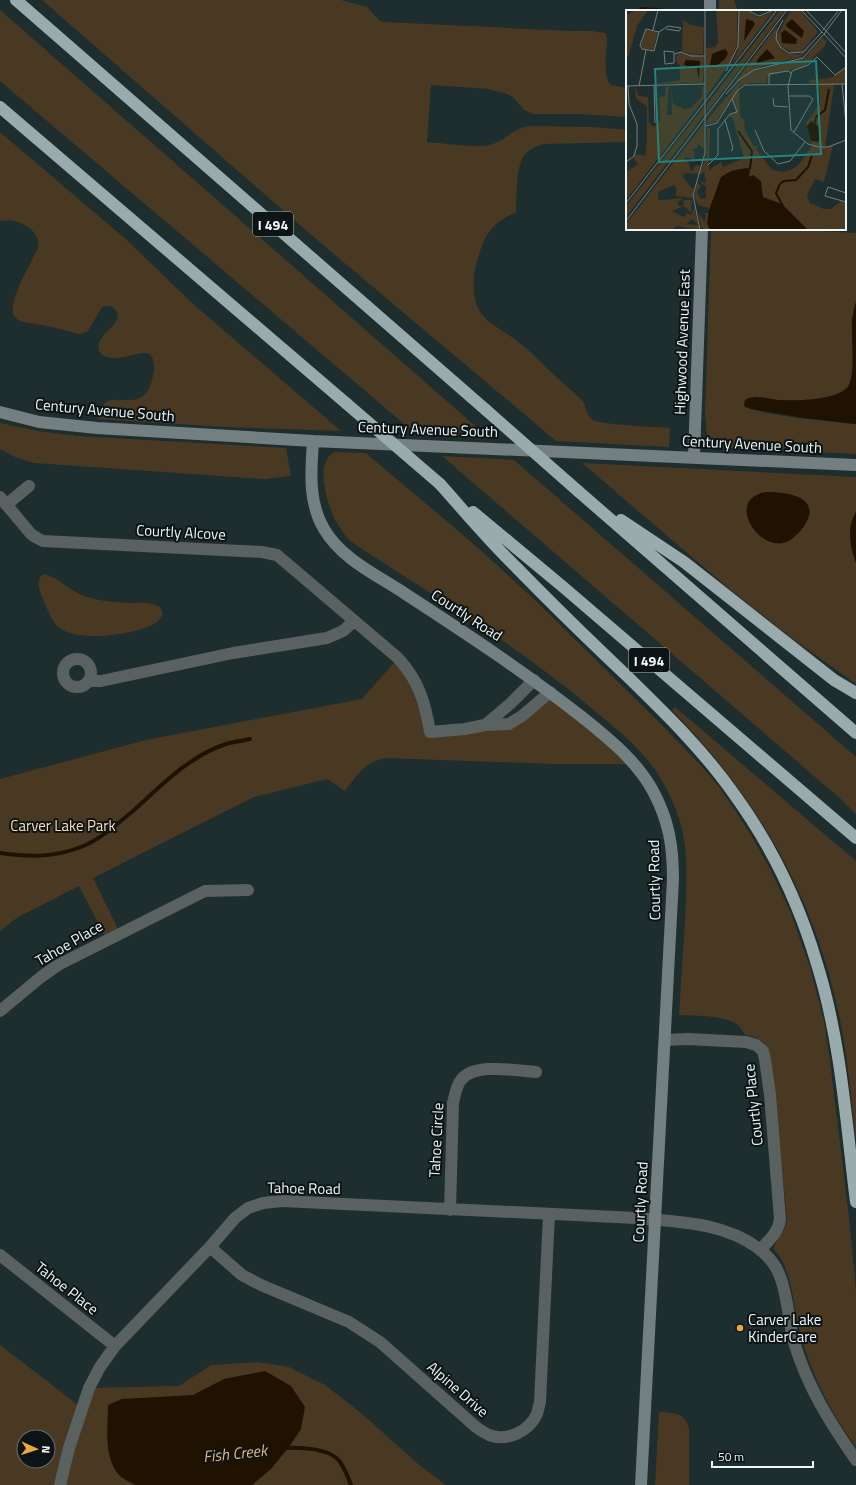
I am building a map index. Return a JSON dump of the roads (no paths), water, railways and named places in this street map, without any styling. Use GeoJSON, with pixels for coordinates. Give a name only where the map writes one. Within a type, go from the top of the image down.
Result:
{"type":"FeatureCollection","features":[{"type":"Feature","properties":{"kind":"highway","name":"I 494"},"geometry":{"type":"LineString","coordinates":[[16,0],[856,733]]}},
{"type":"Feature","properties":{"kind":"highway","name":"I 494"},"geometry":{"type":"LineString","coordinates":[[0,107],[856,838]]}},
{"type":"Feature","properties":{"kind":"highway"},"geometry":{"type":"LineString","coordinates":[[440,484],[513,565],[699,749],[734,793],[765,842],[778,865],[798,910],[815,957],[826,996],[837,1050],[856,1202]]}},
{"type":"Feature","properties":{"kind":"highway"},"geometry":{"type":"LineString","coordinates":[[578,491],[684,562],[834,680],[856,694]]}},
{"type":"Feature","properties":{"kind":"street","name":"Highwood Avenue East"},"geometry":{"type":"LineString","coordinates":[[694,457],[702,230]]}},
{"type":"Feature","properties":{"kind":"street","name":"Century Avenue South"},"geometry":{"type":"LineString","coordinates":[[0,412],[31,421],[77,427],[313,440],[856,465]]}},
{"type":"Feature","properties":{"kind":"street","name":"Courtly Road"},"geometry":{"type":"LineString","coordinates":[[313,440],[311,482],[314,503],[320,521],[333,542],[355,561],[493,651],[534,680],[618,747],[632,760],[653,790],[668,825],[673,856],[673,879],[641,1485]]}},
{"type":"Feature","properties":{"kind":"street"},"geometry":{"type":"LineString","coordinates":[[3,501],[29,486]]}},
{"type":"Feature","properties":{"kind":"street","name":"Courtly Alcove"},"geometry":{"type":"LineString","coordinates":[[3,501],[31,534],[43,541],[271,553],[285,561],[398,658],[408,669],[423,699],[430,732],[465,730],[485,725],[509,724],[522,716],[550,692]]}},
{"type":"Feature","properties":{"kind":"street"},"geometry":{"type":"LineString","coordinates":[[89,681],[101,681],[233,653],[324,639],[340,633],[354,620]]}},
{"type":"Feature","properties":{"kind":"street","name":"Courtly Alcove"},"geometry":{"type":"LineString","coordinates":[[485,725],[510,704],[534,680]]}},
{"type":"Feature","properties":{"kind":"street","name":"Tahoe Place"},"geometry":{"type":"LineString","coordinates":[[0,1011],[58,965],[205,891],[248,890]]}},
{"type":"Feature","properties":{"kind":"street","name":"Courtly Place"},"geometry":{"type":"LineString","coordinates":[[665,1040],[688,1039],[748,1042],[756,1045],[763,1051],[770,1096],[780,1219],[777,1230],[760,1250]]}},
{"type":"Feature","properties":{"kind":"street","name":"Tahoe Circle"},"geometry":{"type":"LineString","coordinates":[[450,1210],[453,1103],[456,1089],[462,1079],[478,1070],[536,1072]]}},
{"type":"Feature","properties":{"kind":"street","name":"Tahoe Road"},"geometry":{"type":"LineString","coordinates":[[60,1485],[69,1448],[89,1388],[100,1367],[115,1346],[210,1247],[235,1218],[248,1208],[263,1203],[282,1201],[549,1214],[694,1223],[715,1228],[744,1239],[760,1250],[773,1263],[780,1276],[794,1341],[813,1390],[833,1428],[856,1460]]}},
{"type":"Feature","properties":{"kind":"street","name":"Alpine Drive"},"geometry":{"type":"LineString","coordinates":[[210,1247],[242,1275],[261,1285],[349,1322],[367,1332],[476,1427],[489,1435],[498,1437],[509,1436],[520,1432],[530,1424],[537,1414],[540,1402],[549,1214]]}},
{"type":"Feature","properties":{"kind":"street","name":"Tahoe Place"},"geometry":{"type":"LineString","coordinates":[[0,1255],[115,1346]]}},
{"type":"Feature","properties":{"kind":"water"},"geometry":{"type":"Polygon","coordinates":[[[642,7],[671,10],[636,10],[642,7]]]}},
{"type":"Feature","properties":{"kind":"water"},"geometry":{"type":"Polygon","coordinates":[[[856,302],[856,424],[804,418],[745,407],[745,400],[753,397],[778,400],[825,398],[842,392],[848,387],[852,373],[852,320],[856,302]]]}},
{"type":"Feature","properties":{"kind":"water"},"geometry":{"type":"Polygon","coordinates":[[[760,493],[784,493],[798,497],[805,501],[810,511],[806,523],[798,533],[793,538],[782,543],[772,543],[762,537],[754,529],[748,519],[747,509],[750,500],[760,493]]]}},
{"type":"Feature","properties":{"kind":"water"},"geometry":{"type":"Polygon","coordinates":[[[856,512],[856,563],[852,550],[850,531],[856,512]]]}},
{"type":"Feature","properties":{"kind":"water"},"geometry":{"type":"Polygon","coordinates":[[[265,1371],[291,1386],[305,1407],[301,1429],[289,1447],[271,1469],[252,1485],[135,1485],[119,1475],[114,1468],[108,1451],[108,1405],[122,1399],[193,1395],[224,1379],[265,1371]]]}},
{"type":"Feature","properties":{"kind":"waterway"},"geometry":{"type":"LineString","coordinates":[[0,853],[31,856],[51,855],[70,851],[88,844],[115,826],[165,782],[200,756],[226,744],[250,739]]}},
{"type":"Feature","properties":{"kind":"waterway","name":"Fish Creek"},"geometry":{"type":"LineString","coordinates":[[284,1448],[314,1449],[336,1457],[345,1470],[351,1485]]}},
{"type":"Feature","properties":{"kind":"place","name":"Carver Lake KinderCare"},"geometry":{"type":"Point","coordinates":[740,1328]}},
{"type":"Feature","properties":{"kind":"park label","name":"Carver Lake Park"},"geometry":{"type":"Point","coordinates":[63,825]}}]}
